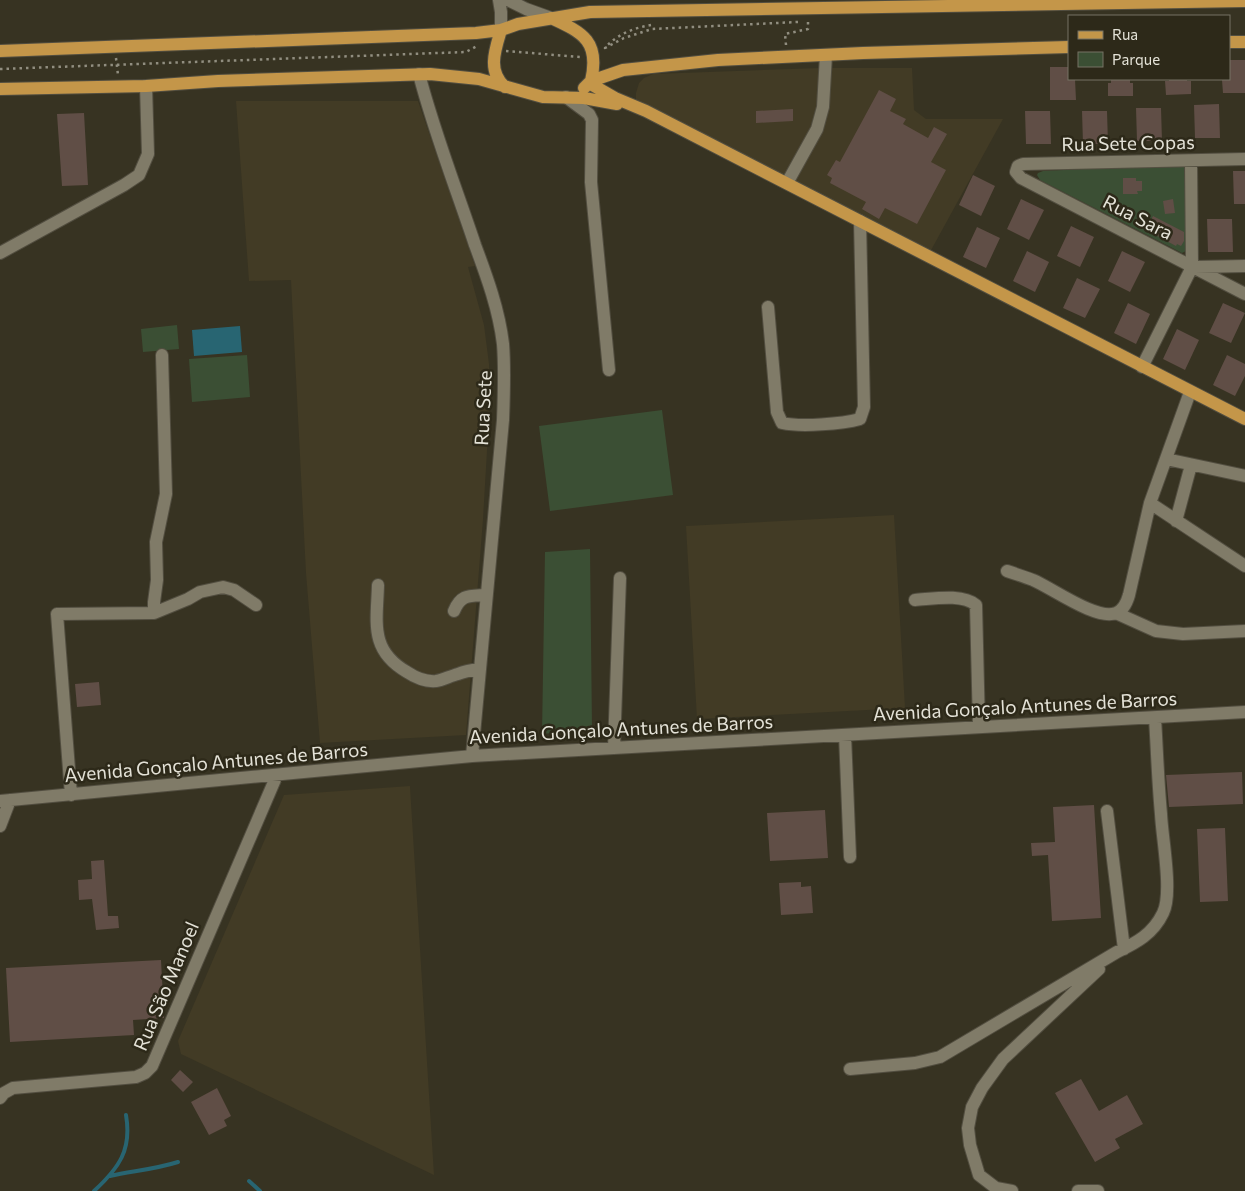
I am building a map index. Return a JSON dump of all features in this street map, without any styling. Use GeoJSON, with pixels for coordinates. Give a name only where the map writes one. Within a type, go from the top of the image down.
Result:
{"type":"FeatureCollection","features":[{"type":"Feature","properties":{"kind":"main road"},"geometry":{"type":"LineString","coordinates":[[0,51],[476,33],[501,30],[518,24],[590,12],[1245,1]]}},
{"type":"Feature","properties":{"kind":"main road"},"geometry":{"type":"LineString","coordinates":[[551,18],[584,37],[592,47],[595,58],[590,82]]}},
{"type":"Feature","properties":{"kind":"main road"},"geometry":{"type":"LineString","coordinates":[[501,30],[495,50],[494,70],[505,87]]}},
{"type":"Feature","properties":{"kind":"main road"},"geometry":{"type":"LineString","coordinates":[[1230,42],[1245,42]]}},
{"type":"Feature","properties":{"kind":"main road"},"geometry":{"type":"LineString","coordinates":[[566,97],[577,92],[590,82],[623,70],[718,60],[1068,47]]}},
{"type":"Feature","properties":{"kind":"main road"},"geometry":{"type":"LineString","coordinates":[[0,89],[146,86],[218,81],[430,74],[472,78],[543,98],[595,99],[646,111]]}},
{"type":"Feature","properties":{"kind":"main road"},"geometry":{"type":"LineString","coordinates":[[590,82],[615,98],[646,111],[787,183],[1245,420]]}},
{"type":"Feature","properties":{"kind":"street"},"geometry":{"type":"LineString","coordinates":[[499,0],[501,30]]}},
{"type":"Feature","properties":{"kind":"street"},"geometry":{"type":"LineString","coordinates":[[508,0],[551,18]]}},
{"type":"Feature","properties":{"kind":"street"},"geometry":{"type":"LineString","coordinates":[[787,183],[817,129],[823,107],[826,55]]}},
{"type":"Feature","properties":{"kind":"street","name":"Rua Sete"},"geometry":{"type":"LineString","coordinates":[[419,74],[427,106],[498,314],[503,343],[503,420],[472,756]]}},
{"type":"Feature","properties":{"kind":"street"},"geometry":{"type":"LineString","coordinates":[[0,253],[139,175],[148,154],[146,86]]}},
{"type":"Feature","properties":{"kind":"street"},"geometry":{"type":"LineString","coordinates":[[566,97],[589,114],[592,120],[591,182],[609,370]]}},
{"type":"Feature","properties":{"kind":"street","name":"Rua Sete Copas"},"geometry":{"type":"LineString","coordinates":[[1016,172],[1018,166],[1023,164],[1245,159]]}},
{"type":"Feature","properties":{"kind":"street"},"geometry":{"type":"LineString","coordinates":[[1142,367],[1192,267],[1191,161]]}},
{"type":"Feature","properties":{"kind":"street","name":"Rua Sara"},"geometry":{"type":"LineString","coordinates":[[1016,172],[1020,178],[1245,294]]}},
{"type":"Feature","properties":{"kind":"street"},"geometry":{"type":"LineString","coordinates":[[768,307],[777,412],[782,423],[792,425],[851,422],[860,419],[864,408],[860,221]]}},
{"type":"Feature","properties":{"kind":"street"},"geometry":{"type":"LineString","coordinates":[[1192,267],[1245,266]]}},
{"type":"Feature","properties":{"kind":"street"},"geometry":{"type":"LineString","coordinates":[[154,613],[157,580],[156,542],[166,494],[162,356]]}},
{"type":"Feature","properties":{"kind":"street"},"geometry":{"type":"LineString","coordinates":[[1116,614],[1125,606],[1129,595],[1150,503],[1190,392]]}},
{"type":"Feature","properties":{"kind":"street"},"geometry":{"type":"LineString","coordinates":[[1166,459],[1245,476]]}},
{"type":"Feature","properties":{"kind":"street"},"geometry":{"type":"LineString","coordinates":[[1176,521],[1191,465]]}},
{"type":"Feature","properties":{"kind":"street"},"geometry":{"type":"LineString","coordinates":[[1150,503],[1245,566]]}},
{"type":"Feature","properties":{"kind":"street"},"geometry":{"type":"LineString","coordinates":[[1007,571],[1034,581],[1099,614],[1116,614],[1156,631],[1183,634],[1245,630]]}},
{"type":"Feature","properties":{"kind":"street"},"geometry":{"type":"LineString","coordinates":[[614,748],[620,578]]}},
{"type":"Feature","properties":{"kind":"street"},"geometry":{"type":"LineString","coordinates":[[378,585],[377,634],[380,646],[396,666],[426,681],[437,681],[480,669]]}},
{"type":"Feature","properties":{"kind":"street"},"geometry":{"type":"LineString","coordinates":[[71,794],[57,614],[154,613],[200,592],[223,587],[234,590],[256,605]]}},
{"type":"Feature","properties":{"kind":"street"},"geometry":{"type":"LineString","coordinates":[[454,611],[461,599],[486,595]]}},
{"type":"Feature","properties":{"kind":"street"},"geometry":{"type":"LineString","coordinates":[[915,600],[961,598],[970,600],[976,605],[979,728]]}},
{"type":"Feature","properties":{"kind":"street","name":"Avenida Gonçalo Antunes de Barros"},"geometry":{"type":"LineString","coordinates":[[5,801],[472,756],[1245,712]]}},
{"type":"Feature","properties":{"kind":"street"},"geometry":{"type":"LineString","coordinates":[[850,1069],[915,1063],[940,1057],[1121,950],[1138,942],[1150,933],[1163,913],[1166,903],[1167,884],[1155,718]]}},
{"type":"Feature","properties":{"kind":"street"},"geometry":{"type":"LineString","coordinates":[[845,735],[850,857]]}},
{"type":"Feature","properties":{"kind":"street","name":"Rua São Manoel"},"geometry":{"type":"LineString","coordinates":[[0,1098],[4,1093],[14,1088],[136,1077],[152,1066],[277,775]]}},
{"type":"Feature","properties":{"kind":"street"},"geometry":{"type":"LineString","coordinates":[[0,826],[5,801]]}},
{"type":"Feature","properties":{"kind":"street"},"geometry":{"type":"LineString","coordinates":[[1108,811],[1121,950]]}},
{"type":"Feature","properties":{"kind":"street"},"geometry":{"type":"LineString","coordinates":[[1012,1191],[996,1188],[979,1175],[970,1145],[968,1128],[972,1107],[982,1088],[1003,1059],[1121,950]]}},
{"type":"Feature","properties":{"kind":"street"},"geometry":{"type":"LineString","coordinates":[[1078,1191],[1098,1190]]}},
{"type":"Feature","properties":{"kind":"path"},"geometry":{"type":"LineString","coordinates":[[786,56],[785,34],[808,29],[808,8]]}},
{"type":"Feature","properties":{"kind":"path"},"geometry":{"type":"LineString","coordinates":[[495,50],[595,58],[605,48]]}},
{"type":"Feature","properties":{"kind":"shaded area"},"geometry":{"type":"Polygon","coordinates":[[[821,68],[912,68],[914,110],[926,119],[1003,119],[930,252],[636,100],[639,83],[644,78],[653,74],[821,68]]]}},
{"type":"Feature","properties":{"kind":"shaded area"},"geometry":{"type":"Polygon","coordinates":[[[236,101],[418,101],[475,266],[468,267],[484,325],[489,364],[490,399],[483,519],[466,735],[320,743],[306,573],[291,280],[249,281],[236,101]]]}},
{"type":"Feature","properties":{"kind":"shaded area"},"geometry":{"type":"Polygon","coordinates":[[[894,515],[905,708],[697,719],[686,526],[894,515]]]}},
{"type":"Feature","properties":{"kind":"shaded area"},"geometry":{"type":"Polygon","coordinates":[[[410,786],[434,1175],[181,1054],[178,1041],[284,795],[410,786]]]}},
{"type":"Feature","properties":{"kind":"green space"},"geometry":{"type":"Polygon","coordinates":[[[1184,164],[1189,240],[1186,251],[1182,253],[1040,180],[1037,175],[1043,171],[1184,164]]]}},
{"type":"Feature","properties":{"kind":"green space"},"geometry":{"type":"Polygon","coordinates":[[[177,325],[179,349],[143,352],[141,329],[177,325]]]}},
{"type":"Feature","properties":{"kind":"green space"},"geometry":{"type":"Polygon","coordinates":[[[247,355],[250,397],[192,402],[189,359],[247,355]]]}},
{"type":"Feature","properties":{"kind":"green space"},"geometry":{"type":"Polygon","coordinates":[[[662,410],[673,495],[550,511],[539,426],[662,410]]]}},
{"type":"Feature","properties":{"kind":"green space"},"geometry":{"type":"Polygon","coordinates":[[[590,549],[592,729],[542,734],[545,552],[590,549]]]}},
{"type":"Feature","properties":{"kind":"water"},"geometry":{"type":"Polygon","coordinates":[[[240,326],[242,352],[194,356],[192,330],[240,326]]]}},
{"type":"Feature","properties":{"kind":"building"},"geometry":{"type":"Polygon","coordinates":[[[1230,60],[1245,60],[1245,93],[1223,93],[1222,80],[1230,80],[1230,60]]]}},
{"type":"Feature","properties":{"kind":"building"},"geometry":{"type":"Polygon","coordinates":[[[1050,67],[1068,67],[1068,80],[1075,80],[1076,100],[1050,100],[1050,67]]]}},
{"type":"Feature","properties":{"kind":"building"},"geometry":{"type":"Polygon","coordinates":[[[1111,80],[1130,80],[1130,83],[1133,83],[1133,96],[1108,96],[1108,83],[1111,83],[1111,80]]]}},
{"type":"Feature","properties":{"kind":"building"},"geometry":{"type":"Polygon","coordinates":[[[1165,81],[1191,81],[1191,94],[1166,95],[1165,81]]]}},
{"type":"Feature","properties":{"kind":"building"},"geometry":{"type":"Polygon","coordinates":[[[879,90],[896,99],[890,111],[906,119],[903,124],[928,138],[934,127],[947,134],[931,162],[946,170],[917,224],[885,208],[879,219],[862,209],[866,202],[830,183],[832,178],[827,175],[836,160],[840,162],[879,90]]]}},
{"type":"Feature","properties":{"kind":"building"},"geometry":{"type":"Polygon","coordinates":[[[1219,104],[1220,138],[1195,138],[1194,105],[1219,104]]]}},
{"type":"Feature","properties":{"kind":"building"},"geometry":{"type":"Polygon","coordinates":[[[1136,108],[1161,108],[1162,141],[1137,141],[1136,108]]]}},
{"type":"Feature","properties":{"kind":"building"},"geometry":{"type":"Polygon","coordinates":[[[793,109],[793,121],[756,123],[756,111],[793,109]]]}},
{"type":"Feature","properties":{"kind":"building"},"geometry":{"type":"Polygon","coordinates":[[[1025,111],[1050,111],[1051,144],[1026,144],[1025,111]]]}},
{"type":"Feature","properties":{"kind":"building"},"geometry":{"type":"Polygon","coordinates":[[[1082,111],[1107,111],[1108,144],[1083,144],[1082,111]]]}},
{"type":"Feature","properties":{"kind":"building"},"geometry":{"type":"Polygon","coordinates":[[[84,113],[88,185],[62,186],[57,114],[84,113]]]}},
{"type":"Feature","properties":{"kind":"building"},"geometry":{"type":"Polygon","coordinates":[[[1233,171],[1245,171],[1245,204],[1234,204],[1233,171]]]}},
{"type":"Feature","properties":{"kind":"building"},"geometry":{"type":"Polygon","coordinates":[[[973,175],[995,186],[981,216],[959,205],[973,175]]]}},
{"type":"Feature","properties":{"kind":"building"},"geometry":{"type":"Polygon","coordinates":[[[1123,178],[1136,178],[1136,181],[1142,181],[1142,191],[1137,191],[1138,194],[1123,194],[1123,178]]]}},
{"type":"Feature","properties":{"kind":"building"},"geometry":{"type":"Polygon","coordinates":[[[1021,199],[1044,210],[1029,240],[1007,229],[1021,199]]]}},
{"type":"Feature","properties":{"kind":"building"},"geometry":{"type":"Polygon","coordinates":[[[1173,199],[1175,213],[1165,214],[1163,201],[1173,199]]]}},
{"type":"Feature","properties":{"kind":"building"},"geometry":{"type":"Polygon","coordinates":[[[1153,216],[1184,232],[1184,241],[1181,246],[1177,244],[1176,246],[1146,230],[1153,216]]]}},
{"type":"Feature","properties":{"kind":"building"},"geometry":{"type":"Polygon","coordinates":[[[1207,219],[1232,219],[1233,252],[1208,252],[1207,219]]]}},
{"type":"Feature","properties":{"kind":"building"},"geometry":{"type":"Polygon","coordinates":[[[1071,226],[1094,237],[1080,267],[1057,256],[1071,226]]]}},
{"type":"Feature","properties":{"kind":"building"},"geometry":{"type":"Polygon","coordinates":[[[977,227],[1000,238],[986,268],[963,257],[977,227]]]}},
{"type":"Feature","properties":{"kind":"building"},"geometry":{"type":"Polygon","coordinates":[[[1027,251],[1049,262],[1035,292],[1013,281],[1027,251]]]}},
{"type":"Feature","properties":{"kind":"building"},"geometry":{"type":"Polygon","coordinates":[[[1122,251],[1145,262],[1130,292],[1108,281],[1122,251]]]}},
{"type":"Feature","properties":{"kind":"building"},"geometry":{"type":"Polygon","coordinates":[[[1077,278],[1100,289],[1085,318],[1063,308],[1077,278]]]}},
{"type":"Feature","properties":{"kind":"building"},"geometry":{"type":"Polygon","coordinates":[[[1128,303],[1150,314],[1136,344],[1114,333],[1128,303]]]}},
{"type":"Feature","properties":{"kind":"building"},"geometry":{"type":"Polygon","coordinates":[[[1223,303],[1245,313],[1231,343],[1209,333],[1223,303]]]}},
{"type":"Feature","properties":{"kind":"building"},"geometry":{"type":"Polygon","coordinates":[[[1177,329],[1199,340],[1185,370],[1163,359],[1177,329]]]}},
{"type":"Feature","properties":{"kind":"building"},"geometry":{"type":"Polygon","coordinates":[[[1227,355],[1245,364],[1245,376],[1235,396],[1213,385],[1227,355]]]}},
{"type":"Feature","properties":{"kind":"building"},"geometry":{"type":"Polygon","coordinates":[[[99,682],[101,705],[77,707],[75,684],[99,682]]]}},
{"type":"Feature","properties":{"kind":"building"},"geometry":{"type":"Polygon","coordinates":[[[1242,772],[1243,804],[1169,807],[1166,775],[1242,772]]]}},
{"type":"Feature","properties":{"kind":"building"},"geometry":{"type":"Polygon","coordinates":[[[1094,805],[1101,918],[1052,921],[1048,855],[1032,856],[1031,843],[1055,842],[1053,807],[1094,805]]]}},
{"type":"Feature","properties":{"kind":"building"},"geometry":{"type":"Polygon","coordinates":[[[825,810],[828,858],[770,861],[767,813],[825,810]]]}},
{"type":"Feature","properties":{"kind":"building"},"geometry":{"type":"Polygon","coordinates":[[[1225,828],[1228,901],[1200,902],[1197,829],[1225,828]]]}},
{"type":"Feature","properties":{"kind":"building"},"geometry":{"type":"Polygon","coordinates":[[[104,860],[108,916],[118,916],[119,928],[96,930],[92,899],[79,900],[78,880],[92,879],[91,861],[104,860]]]}},
{"type":"Feature","properties":{"kind":"building"},"geometry":{"type":"Polygon","coordinates":[[[801,882],[801,887],[811,886],[813,913],[781,915],[779,883],[801,882]]]}},
{"type":"Feature","properties":{"kind":"building"},"geometry":{"type":"Polygon","coordinates":[[[161,960],[164,1018],[133,1020],[134,1035],[10,1042],[6,968],[161,960]]]}},
{"type":"Feature","properties":{"kind":"building"},"geometry":{"type":"Polygon","coordinates":[[[180,1070],[193,1082],[183,1092],[171,1080],[180,1070]]]}},
{"type":"Feature","properties":{"kind":"building"},"geometry":{"type":"Polygon","coordinates":[[[1081,1079],[1099,1111],[1127,1095],[1143,1124],[1115,1139],[1120,1148],[1095,1162],[1055,1093],[1081,1079]]]}},
{"type":"Feature","properties":{"kind":"building"},"geometry":{"type":"Polygon","coordinates":[[[217,1088],[231,1116],[224,1120],[227,1126],[209,1135],[191,1102],[217,1088]]]}},
{"type":"Feature","properties":{"kind":"waterway"},"geometry":{"type":"LineString","coordinates":[[94,1191],[122,1158],[127,1138],[126,1115]]}},
{"type":"Feature","properties":{"kind":"waterway"},"geometry":{"type":"LineString","coordinates":[[110,1176],[178,1162]]}},
{"type":"Feature","properties":{"kind":"waterway"},"geometry":{"type":"LineString","coordinates":[[249,1181],[260,1191]]}}]}
